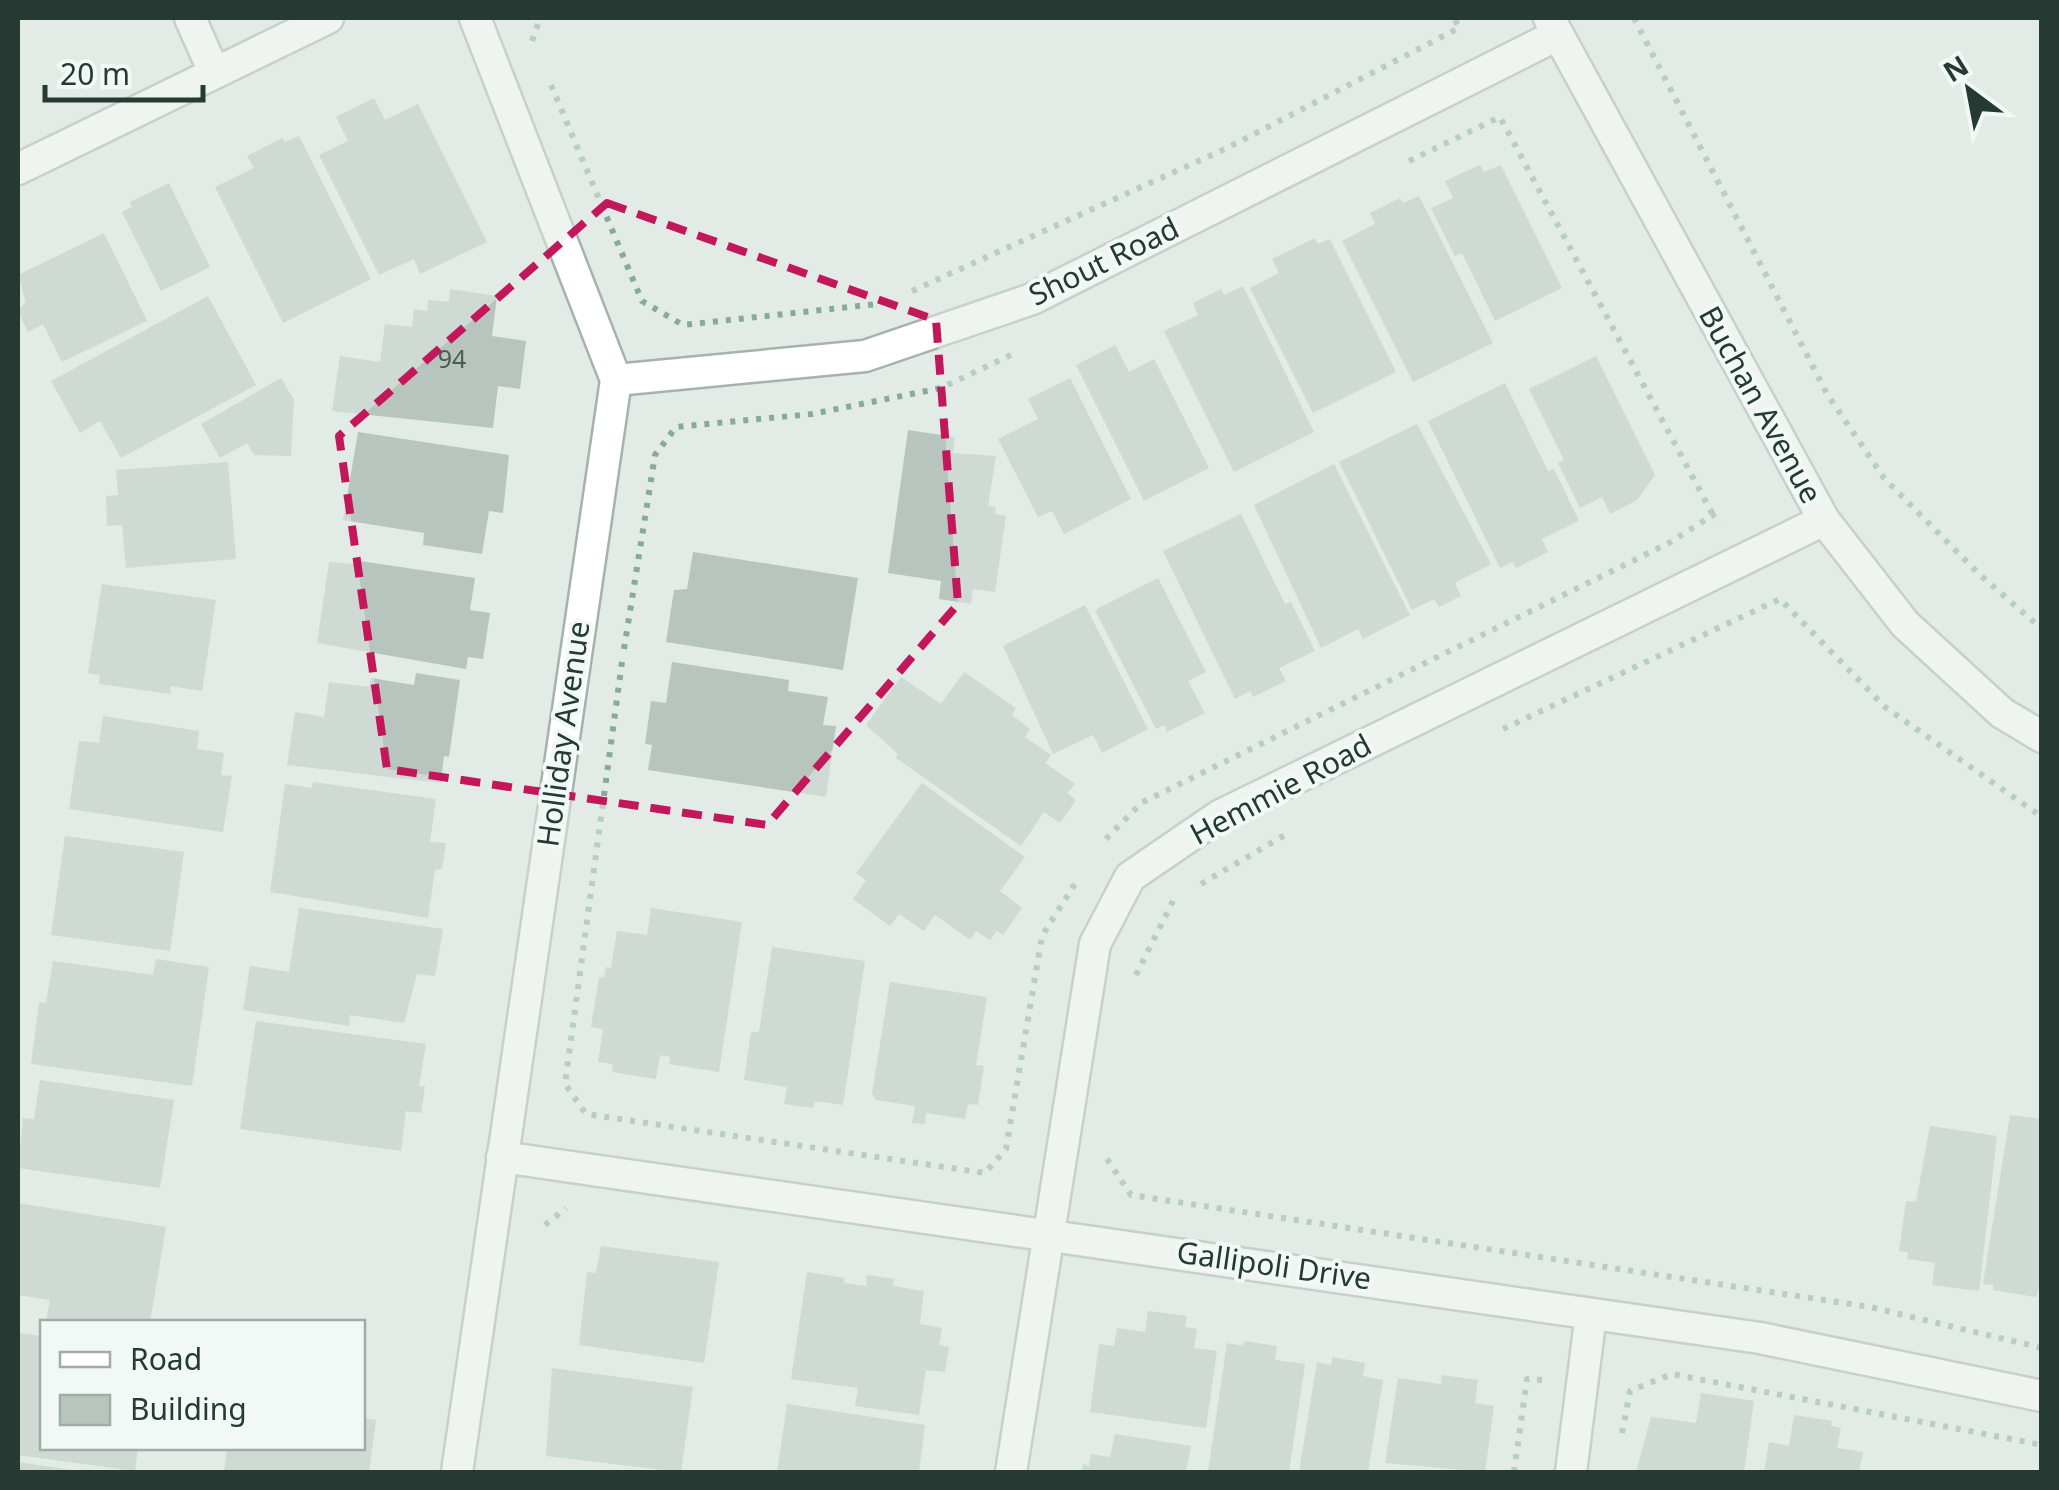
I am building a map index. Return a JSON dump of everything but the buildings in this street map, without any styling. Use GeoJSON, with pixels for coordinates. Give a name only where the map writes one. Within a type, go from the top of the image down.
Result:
{"type":"FeatureCollection","features":[{"type":"Feature","properties":{"kind":"street"},"geometry":{"type":"LineString","coordinates":[[190,18],[214,72]]}},
{"type":"Feature","properties":{"kind":"street"},"geometry":{"type":"LineString","coordinates":[[18,169],[328,18]]}},
{"type":"Feature","properties":{"kind":"street","name":"Holliday Avenue"},"geometry":{"type":"LineString","coordinates":[[457,1472],[616,380],[475,18]]}},
{"type":"Feature","properties":{"kind":"street","name":"Shout Road"},"geometry":{"type":"LineString","coordinates":[[616,380],[865,356],[1032,299],[1553,26]]}},
{"type":"Feature","properties":{"kind":"street","name":"Buchan Avenue"},"geometry":{"type":"LineString","coordinates":[[1553,26],[1824,520],[1905,624],[2002,712],[2042,737]]}},
{"type":"Feature","properties":{"kind":"street","name":"Hemmie Road"},"geometry":{"type":"LineString","coordinates":[[1011,1472],[1095,944],[1130,877],[1219,816],[1824,520]]}},
{"type":"Feature","properties":{"kind":"street","name":"Gallipoli Drive"},"geometry":{"type":"LineString","coordinates":[[502,1157],[1760,1338],[2042,1396]]}},
{"type":"Feature","properties":{"kind":"street"},"geometry":{"type":"LineString","coordinates":[[1571,1472],[1590,1314]]}},
{"type":"Feature","properties":{"kind":"path"},"geometry":{"type":"LineString","coordinates":[[538,55],[530,37],[540,18]]}},
{"type":"Feature","properties":{"kind":"path"},"geometry":{"type":"LineString","coordinates":[[901,296],[1227,148],[1459,28],[1454,18]]}},
{"type":"Feature","properties":{"kind":"path"},"geometry":{"type":"LineString","coordinates":[[1634,18],[1827,394],[1884,478],[1979,574],[2042,629]]}},
{"type":"Feature","properties":{"kind":"path"},"geometry":{"type":"LineString","coordinates":[[545,72],[642,300],[683,325],[883,304]]}},
{"type":"Feature","properties":{"kind":"path"},"geometry":{"type":"LineString","coordinates":[[1396,168],[1500,117],[1713,515],[1746,558],[1780,600],[1885,707],[2042,817]]}},
{"type":"Feature","properties":{"kind":"path"},"geometry":{"type":"LineString","coordinates":[[1028,346],[941,388],[812,414],[676,427],[655,455],[623,653],[565,1084],[585,1116],[986,1172],[1006,1150],[1042,936],[1078,879]]}},
{"type":"Feature","properties":{"kind":"path"},"geometry":{"type":"LineString","coordinates":[[1095,851],[1141,802],[1669,542],[1713,515]]}},
{"type":"Feature","properties":{"kind":"path"},"geometry":{"type":"LineString","coordinates":[[1486,736],[1780,600]]}},
{"type":"Feature","properties":{"kind":"path"},"geometry":{"type":"LineString","coordinates":[[1127,992],[1174,900],[1299,826]]}},
{"type":"Feature","properties":{"kind":"path"},"geometry":{"type":"LineString","coordinates":[[1108,1147],[1106,1164],[1131,1198],[1870,1307],[2042,1348]]}},
{"type":"Feature","properties":{"kind":"path"},"geometry":{"type":"LineString","coordinates":[[1006,1150],[1018,1150]]}},
{"type":"Feature","properties":{"kind":"path"},"geometry":{"type":"LineString","coordinates":[[545,1224],[566,1208]]}},
{"type":"Feature","properties":{"kind":"path"},"geometry":{"type":"LineString","coordinates":[[1622,1436],[1630,1391],[1672,1374],[2042,1445]]}},
{"type":"Feature","properties":{"kind":"path"},"geometry":{"type":"LineString","coordinates":[[1514,1472],[1527,1380],[1546,1380]]}},
{"type":"Feature","properties":{"kind":"highlighted area"},"geometry":{"type":"Polygon","coordinates":[[[607,203],[936,320],[958,604],[767,825],[387,769],[339,436],[607,203]]]}}]}
